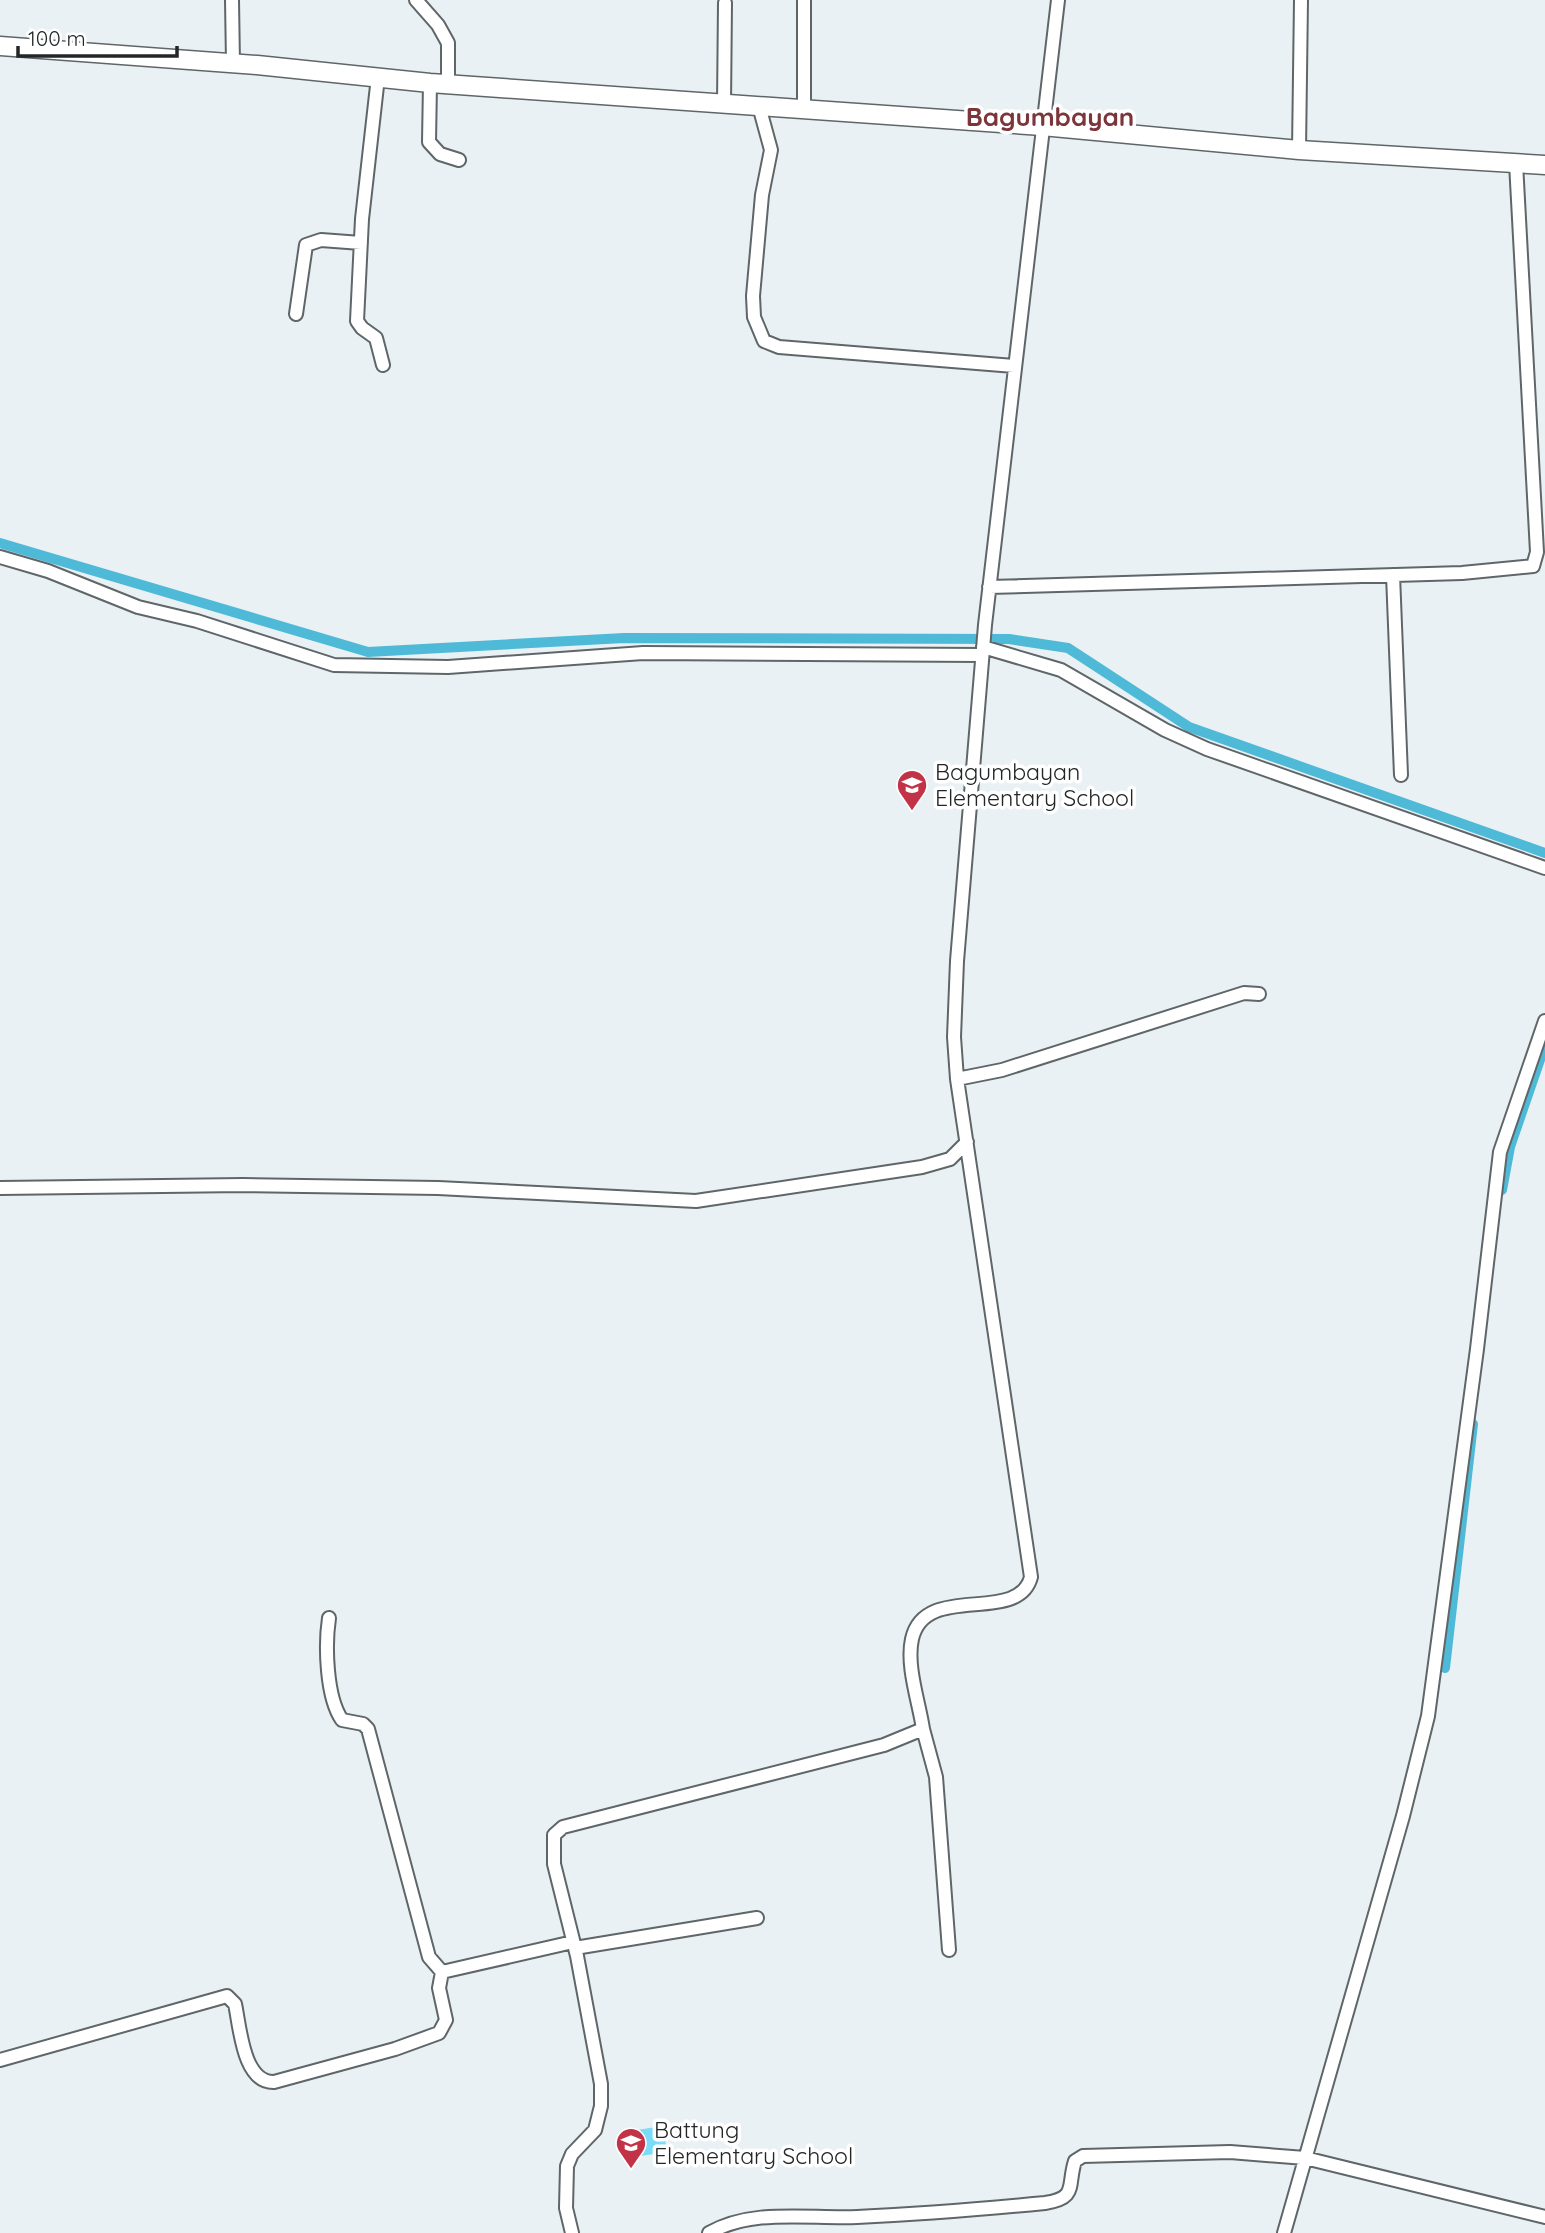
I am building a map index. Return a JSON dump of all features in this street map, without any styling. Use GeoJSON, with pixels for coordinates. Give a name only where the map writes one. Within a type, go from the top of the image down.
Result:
{"type":"FeatureCollection","features":[{"type":"Feature","properties":{"kind":"main road"},"geometry":{"type":"LineString","coordinates":[[0,46],[233,63],[430,83],[1042,126],[1299,150],[1545,165]]}},
{"type":"Feature","properties":{"kind":"street"},"geometry":{"type":"LineString","coordinates":[[232,0],[233,63]]}},
{"type":"Feature","properties":{"kind":"street"},"geometry":{"type":"LineString","coordinates":[[416,0],[438,25],[448,43],[448,84]]}},
{"type":"Feature","properties":{"kind":"street"},"geometry":{"type":"LineString","coordinates":[[804,0],[804,110]]}},
{"type":"Feature","properties":{"kind":"street"},"geometry":{"type":"LineString","coordinates":[[949,1951],[936,1777],[923,1729],[911,1657],[912,1640],[918,1623],[941,1609],[1012,1598],[1028,1586],[1031,1577],[957,1079],[954,1037],[957,961],[985,625],[1058,0]]}},
{"type":"Feature","properties":{"kind":"street"},"geometry":{"type":"LineString","coordinates":[[1299,150],[1300,0]]}},
{"type":"Feature","properties":{"kind":"street"},"geometry":{"type":"LineString","coordinates":[[724,104],[725,3]]}},
{"type":"Feature","properties":{"kind":"street"},"geometry":{"type":"LineString","coordinates":[[378,77],[361,243],[357,321],[376,338],[383,365]]}},
{"type":"Feature","properties":{"kind":"street"},"geometry":{"type":"LineString","coordinates":[[430,83],[429,142],[440,154],[459,160]]}},
{"type":"Feature","properties":{"kind":"street"},"geometry":{"type":"LineString","coordinates":[[759,106],[771,150],[762,195],[753,296],[756,324],[764,341],[779,347],[1014,366]]}},
{"type":"Feature","properties":{"kind":"street"},"geometry":{"type":"LineString","coordinates":[[989,587],[1524,569],[1536,561],[1516,163]]}},
{"type":"Feature","properties":{"kind":"street"},"geometry":{"type":"LineString","coordinates":[[296,314],[306,245],[321,240],[361,243]]}},
{"type":"Feature","properties":{"kind":"street"},"geometry":{"type":"LineString","coordinates":[[0,557],[48,571],[138,607],[197,621],[334,665],[448,667],[643,653],[983,648],[1061,670],[1166,730],[1207,749],[1545,868]]}},
{"type":"Feature","properties":{"kind":"street"},"geometry":{"type":"LineString","coordinates":[[1393,575],[1401,775]]}},
{"type":"Feature","properties":{"kind":"street"},"geometry":{"type":"LineString","coordinates":[[957,1079],[1002,1070],[1244,993],[1259,994]]}},
{"type":"Feature","properties":{"kind":"street"},"geometry":{"type":"LineString","coordinates":[[1284,2233],[1403,1816],[1428,1716],[1477,1349],[1500,1152],[1545,1021]]}},
{"type":"Feature","properties":{"kind":"street"},"geometry":{"type":"LineString","coordinates":[[0,1188],[243,1185],[438,1188],[696,1201],[922,1167],[950,1159],[967,1142]]}},
{"type":"Feature","properties":{"kind":"street"},"geometry":{"type":"LineString","coordinates":[[950,1159],[971,1166]]}},
{"type":"Feature","properties":{"kind":"street"},"geometry":{"type":"LineString","coordinates":[[329,1618],[326,1652],[336,1707],[342,1720],[363,1724],[368,1729],[429,1957],[442,1972]]}},
{"type":"Feature","properties":{"kind":"street"},"geometry":{"type":"LineString","coordinates":[[572,2233],[566,2208],[567,2166],[572,2154],[595,2130],[601,2106],[601,2084],[574,1945],[552,1853],[554,1835],[563,1827],[884,1745],[923,1729]]}},
{"type":"Feature","properties":{"kind":"street"},"geometry":{"type":"LineString","coordinates":[[442,1972],[574,1945],[757,1918]]}},
{"type":"Feature","properties":{"kind":"street"},"geometry":{"type":"LineString","coordinates":[[0,2060],[227,1996],[235,2004],[250,2067],[257,2077],[266,2082],[274,2082],[395,2049],[439,2033],[446,2021],[439,1988],[442,1972]]}},
{"type":"Feature","properties":{"kind":"street"},"geometry":{"type":"LineString","coordinates":[[709,2233],[733,2222],[759,2217],[935,2213],[1056,2202],[1068,2195],[1074,2161],[1083,2155],[1230,2152],[1305,2158],[1545,2217]]}},
{"type":"Feature","properties":{"kind":"shaded area"},"geometry":{"type":"Polygon","coordinates":[[[663,2126],[667,2152],[634,2157],[630,2131],[663,2126]]]}},
{"type":"Feature","properties":{"kind":"waterway"},"geometry":{"type":"LineString","coordinates":[[0,543],[368,652],[624,638],[1009,639],[1068,648],[1189,727],[1545,853]]}},
{"type":"Feature","properties":{"kind":"waterway"},"geometry":{"type":"LineString","coordinates":[[1502,1190],[1510,1147],[1545,1045]]}},
{"type":"Feature","properties":{"kind":"waterway"},"geometry":{"type":"LineString","coordinates":[[1445,1668],[1473,1424]]}},
{"type":"Feature","properties":{"kind":"place","name":"Bagumbayan Elementary School"},"geometry":{"type":"Point","coordinates":[912,812]}},
{"type":"Feature","properties":{"kind":"place","name":"Battung Elementary School"},"geometry":{"type":"Point","coordinates":[631,2170]}},
{"type":"Feature","properties":{"kind":"district","name":"Bagumbayan"},"geometry":{"type":"Point","coordinates":[1050,117]}}]}
